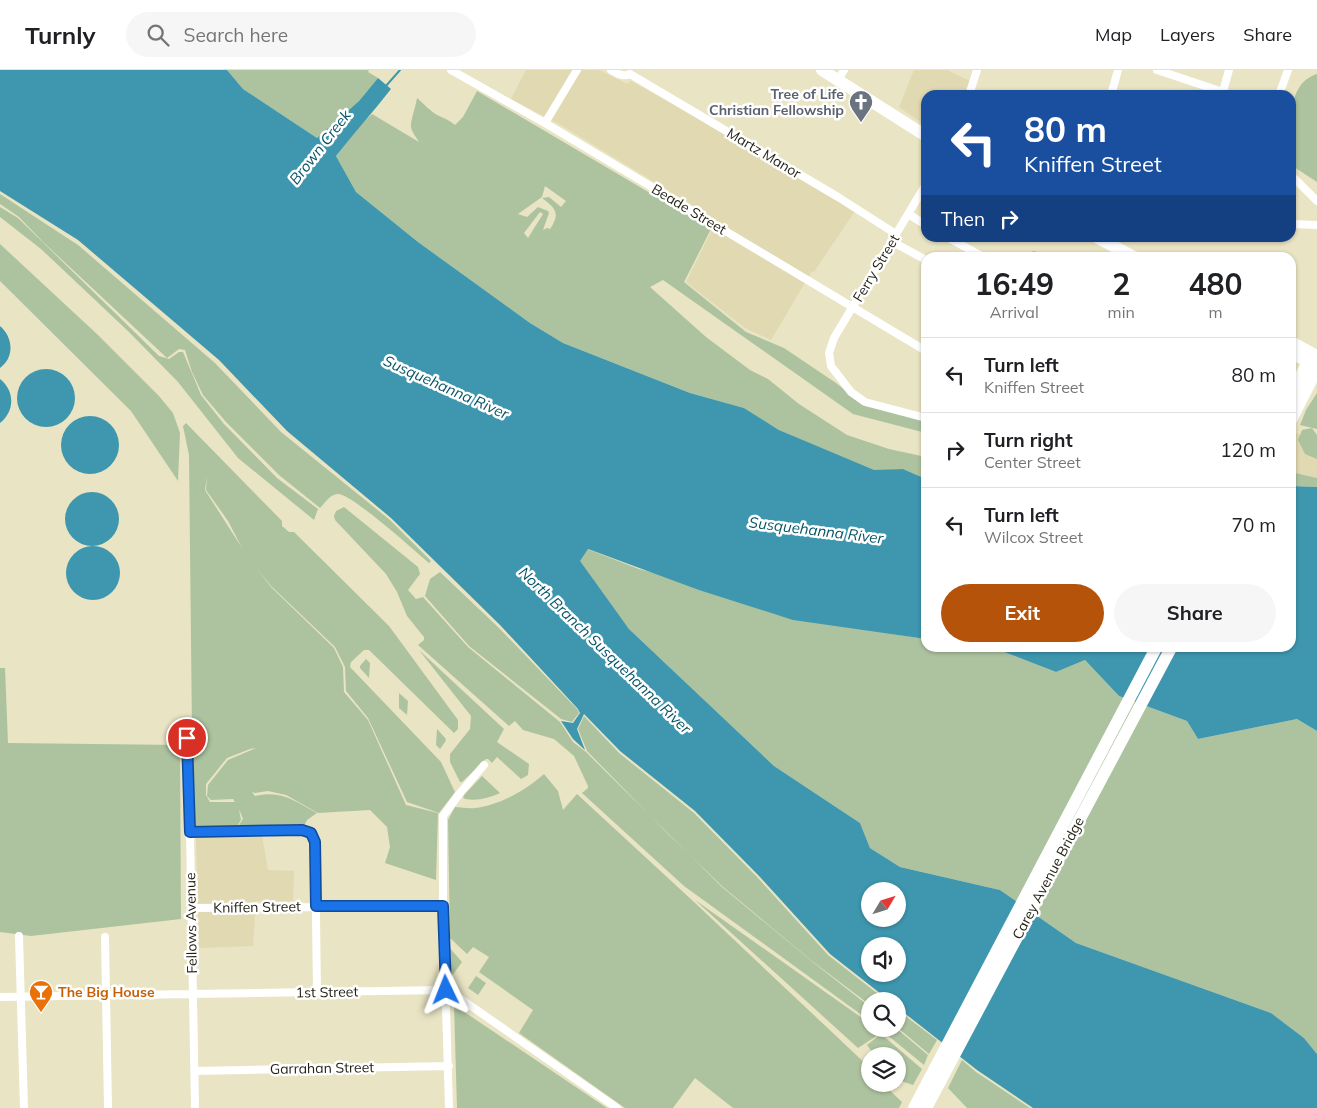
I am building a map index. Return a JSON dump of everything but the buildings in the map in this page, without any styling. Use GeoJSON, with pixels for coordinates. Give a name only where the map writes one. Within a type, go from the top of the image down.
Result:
{"type":"FeatureCollection","features":[{"type":"Feature","properties":{"kind":"main road"},"geometry":{"type":"LineString","coordinates":[[822,70],[841,75],[921,132]]}},
{"type":"Feature","properties":{"kind":"main road"},"geometry":{"type":"LineString","coordinates":[[1106,242],[1125,252]]}},
{"type":"Feature","properties":{"kind":"main road"},"geometry":{"type":"LineString","coordinates":[[1296,346],[1315,362]]}},
{"type":"Feature","properties":{"kind":"main road"},"geometry":{"type":"LineString","coordinates":[[1296,354],[1315,362]]}},
{"type":"Feature","properties":{"kind":"main road"},"geometry":{"type":"LineString","coordinates":[[1299,391],[1315,362]]}},
{"type":"Feature","properties":{"kind":"main road"},"geometry":{"type":"LineString","coordinates":[[1296,371],[1299,391]]}},
{"type":"Feature","properties":{"kind":"main road"},"geometry":{"type":"LineString","coordinates":[[1299,391],[1317,383]]}},
{"type":"Feature","properties":{"kind":"main road","name":"Carey Avenue Bridge"},"geometry":{"type":"LineString","coordinates":[[919,1106],[1154,652]]}},
{"type":"Feature","properties":{"kind":"main road","name":"Carey Avenue Bridge"},"geometry":{"type":"LineString","coordinates":[[919,1106],[1168,652]]}},
{"type":"Feature","properties":{"kind":"street","name":"Beade Street"},"geometry":{"type":"LineString","coordinates":[[451,70],[545,122],[921,348]]}},
{"type":"Feature","properties":{"kind":"street"},"geometry":{"type":"LineString","coordinates":[[545,122],[577,70]]}},
{"type":"Feature","properties":{"kind":"street","name":"Martz Manor"},"geometry":{"type":"LineString","coordinates":[[611,70],[625,76],[632,72],[896,234]]}},
{"type":"Feature","properties":{"kind":"street"},"geometry":{"type":"LineString","coordinates":[[971,90],[977,70]]}},
{"type":"Feature","properties":{"kind":"street"},"geometry":{"type":"LineString","coordinates":[[1113,90],[1118,70]]}},
{"type":"Feature","properties":{"kind":"street"},"geometry":{"type":"LineString","coordinates":[[1157,70],[1214,90]]}},
{"type":"Feature","properties":{"kind":"street"},"geometry":{"type":"LineString","coordinates":[[1223,90],[1229,70]]}},
{"type":"Feature","properties":{"kind":"street"},"geometry":{"type":"LineString","coordinates":[[1281,90],[1288,70]]}},
{"type":"Feature","properties":{"kind":"street"},"geometry":{"type":"LineString","coordinates":[[1296,179],[1317,201]]}},
{"type":"Feature","properties":{"kind":"street","name":"Ferry Street"},"geometry":{"type":"LineString","coordinates":[[921,192],[834,338],[828,353],[831,366],[851,392],[865,402],[921,417]]}},
{"type":"Feature","properties":{"kind":"street"},"geometry":{"type":"LineString","coordinates":[[908,214],[921,222]]}},
{"type":"Feature","properties":{"kind":"street"},"geometry":{"type":"LineString","coordinates":[[1296,224],[1317,225]]}},
{"type":"Feature","properties":{"kind":"street"},"geometry":{"type":"LineString","coordinates":[[892,241],[921,257]]}},
{"type":"Feature","properties":{"kind":"street"},"geometry":{"type":"LineString","coordinates":[[956,242],[974,252]]}},
{"type":"Feature","properties":{"kind":"street","name":"Fellows Avenue"},"geometry":{"type":"LineString","coordinates":[[184,738],[190,832],[195,1108]]}},
{"type":"Feature","properties":{"kind":"street"},"geometry":{"type":"LineString","coordinates":[[449,1108],[443,906],[443,816],[484,765]]}},
{"type":"Feature","properties":{"kind":"street"},"geometry":{"type":"LineString","coordinates":[[190,832],[302,830],[311,833],[315,842],[317,992]]}},
{"type":"Feature","properties":{"kind":"street","name":"Kniffen Street"},"geometry":{"type":"LineString","coordinates":[[191,908],[443,906]]}},
{"type":"Feature","properties":{"kind":"street"},"geometry":{"type":"LineString","coordinates":[[19,936],[24,1108]]}},
{"type":"Feature","properties":{"kind":"street"},"geometry":{"type":"LineString","coordinates":[[106,936],[105,996],[108,1108]]}},
{"type":"Feature","properties":{"kind":"street"},"geometry":{"type":"LineString","coordinates":[[446,990],[617,1108]]}},
{"type":"Feature","properties":{"kind":"street","name":"1st Street"},"geometry":{"type":"LineString","coordinates":[[0,998],[446,990]]}},
{"type":"Feature","properties":{"kind":"street","name":"Garrahan Street"},"geometry":{"type":"LineString","coordinates":[[195,1071],[449,1066]]}},
{"type":"Feature","properties":{"kind":"shaded area"},"geometry":{"type":"Polygon","coordinates":[[[526,70],[599,70],[627,84],[631,81],[746,145],[855,211],[814,272],[812,271],[771,340],[745,328],[686,282],[717,220],[559,124],[511,99],[526,70]]]}},
{"type":"Feature","properties":{"kind":"shaded area"},"geometry":{"type":"Polygon","coordinates":[[[914,70],[947,70],[970,81],[967,90],[921,90],[921,122],[899,107],[914,70]]]}},
{"type":"Feature","properties":{"kind":"shaded area"},"geometry":{"type":"Polygon","coordinates":[[[1296,433],[1317,444],[1317,478],[1296,473],[1296,433]]]}},
{"type":"Feature","properties":{"kind":"shaded area"},"geometry":{"type":"Polygon","coordinates":[[[262,835],[268,870],[294,871],[293,901],[256,901],[253,946],[199,948],[196,839],[198,837],[262,835]]]}},
{"type":"Feature","properties":{"kind":"green space"},"geometry":{"type":"Polygon","coordinates":[[[227,70],[369,70],[368,72],[378,78],[359,101],[317,138],[243,89],[227,70]]]}},
{"type":"Feature","properties":{"kind":"green space"},"geometry":{"type":"Polygon","coordinates":[[[1317,74],[1317,182],[1296,168],[1296,95],[1306,80],[1317,74]]]}},
{"type":"Feature","properties":{"kind":"green space"},"geometry":{"type":"Polygon","coordinates":[[[477,91],[711,229],[684,282],[746,332],[784,348],[836,383],[861,403],[921,421],[921,432],[853,414],[663,280],[650,287],[706,337],[750,370],[768,379],[799,404],[847,435],[889,449],[921,456],[921,477],[903,469],[874,471],[779,430],[744,408],[690,393],[563,343],[530,323],[418,242],[356,192],[336,156],[358,127],[372,114],[419,142],[411,127],[417,98],[434,113],[455,125],[463,117],[477,91]],[[545,186],[542,197],[518,214],[527,217],[538,207],[548,211],[543,230],[550,229],[555,219],[555,211],[542,198],[549,197],[561,207],[566,201],[545,186]],[[540,212],[524,233],[528,238],[543,214],[540,212]]]}},
{"type":"Feature","properties":{"kind":"green space"},"geometry":{"type":"Polygon","coordinates":[[[0,194],[78,245],[215,363],[281,432],[390,520],[431,561],[429,563],[398,536],[345,496],[333,495],[320,508],[279,475],[226,422],[203,395],[192,372],[185,350],[179,349],[167,358],[43,242],[19,217],[0,204],[0,194]]]}},
{"type":"Feature","properties":{"kind":"green space"},"geometry":{"type":"Polygon","coordinates":[[[0,207],[18,218],[159,356],[169,359],[179,352],[183,352],[201,395],[224,424],[277,478],[318,509],[314,520],[238,458],[178,382],[129,332],[41,249],[0,217],[0,207]]]}},
{"type":"Feature","properties":{"kind":"green space"},"geometry":{"type":"Polygon","coordinates":[[[0,244],[98,335],[159,396],[173,413],[180,433],[178,481],[131,411],[0,281],[0,244]]]}},
{"type":"Feature","properties":{"kind":"green space"},"geometry":{"type":"Polygon","coordinates":[[[1317,393],[1317,429],[1300,425],[1306,410],[1317,393]]]}},
{"type":"Feature","properties":{"kind":"green space"},"geometry":{"type":"Polygon","coordinates":[[[186,423],[282,521],[282,526],[289,532],[294,532],[389,626],[458,720],[458,729],[454,733],[369,650],[364,650],[351,662],[350,667],[441,762],[455,792],[439,813],[407,802],[368,718],[346,691],[345,667],[335,647],[271,586],[257,569],[271,587],[334,648],[343,667],[344,692],[368,720],[406,805],[438,813],[436,880],[385,863],[390,847],[387,827],[370,810],[318,813],[286,795],[268,791],[252,792],[255,796],[273,794],[287,798],[317,813],[307,820],[303,828],[237,828],[243,819],[239,809],[241,820],[236,828],[196,830],[193,825],[189,455],[183,426],[186,423]],[[207,476],[205,490],[242,548],[228,521],[206,490],[207,476]],[[256,748],[227,758],[206,784],[206,795],[210,802],[235,802],[233,799],[211,800],[207,796],[208,785],[228,760],[256,748]]]}},
{"type":"Feature","properties":{"kind":"green space"},"geometry":{"type":"Polygon","coordinates":[[[1312,428],[1317,435],[1317,459],[1305,454],[1298,440],[1302,430],[1312,428]]]}},
{"type":"Feature","properties":{"kind":"green space"},"geometry":{"type":"Polygon","coordinates":[[[1296,473],[1317,478],[1317,487],[1296,486],[1296,473]]]}},
{"type":"Feature","properties":{"kind":"green space"},"geometry":{"type":"Polygon","coordinates":[[[344,507],[418,567],[420,574],[408,590],[416,599],[423,597],[468,647],[560,722],[573,742],[586,752],[722,887],[861,1000],[861,1014],[684,886],[582,793],[588,786],[574,756],[554,739],[523,730],[515,721],[509,726],[418,645],[424,640],[424,637],[407,616],[397,592],[386,574],[335,520],[336,511],[344,507]]]}},
{"type":"Feature","properties":{"kind":"green space"},"geometry":{"type":"Polygon","coordinates":[[[587,549],[639,569],[893,634],[921,638],[921,652],[1004,652],[1056,672],[1085,660],[1119,696],[1187,721],[1198,739],[1297,719],[1317,731],[1317,1054],[1304,1038],[1271,1013],[1076,943],[1000,890],[900,867],[870,848],[860,823],[774,766],[629,629],[579,561],[587,549]]]}},
{"type":"Feature","properties":{"kind":"green space"},"geometry":{"type":"Polygon","coordinates":[[[440,572],[499,628],[578,710],[579,713],[572,722],[561,719],[469,646],[425,596],[430,579],[440,572]]]}},
{"type":"Feature","properties":{"kind":"green space"},"geometry":{"type":"Polygon","coordinates":[[[419,650],[504,729],[497,742],[529,764],[528,775],[521,779],[497,757],[492,763],[486,759],[460,782],[450,762],[450,754],[470,729],[471,716],[419,650]]]}},
{"type":"Feature","properties":{"kind":"green space"},"geometry":{"type":"Polygon","coordinates":[[[366,659],[370,663],[369,678],[360,668],[366,659]]]}},
{"type":"Feature","properties":{"kind":"green space"},"geometry":{"type":"Polygon","coordinates":[[[0,668],[5,668],[8,743],[180,745],[181,919],[31,936],[0,932],[0,668]]]}},
{"type":"Feature","properties":{"kind":"green space"},"geometry":{"type":"Polygon","coordinates":[[[399,693],[408,701],[407,715],[399,708],[399,693]]]}},
{"type":"Feature","properties":{"kind":"green space"},"geometry":{"type":"Polygon","coordinates":[[[584,716],[619,753],[694,813],[758,878],[828,955],[875,992],[861,992],[861,998],[812,961],[723,887],[587,751],[578,729],[584,716]]]}},
{"type":"Feature","properties":{"kind":"green space"},"geometry":{"type":"Polygon","coordinates":[[[437,729],[446,739],[440,749],[436,745],[437,729]]]}},
{"type":"Feature","properties":{"kind":"green space"},"geometry":{"type":"Polygon","coordinates":[[[544,774],[558,791],[563,810],[577,794],[861,1060],[861,1092],[891,1092],[902,1102],[899,1108],[733,1108],[695,1078],[673,1108],[625,1108],[519,1033],[533,1010],[479,972],[489,957],[473,947],[467,954],[450,938],[448,820],[455,807],[473,808],[494,804],[529,786],[544,774]]]}},
{"type":"Feature","properties":{"kind":"green space"},"geometry":{"type":"Polygon","coordinates":[[[482,776],[500,793],[483,799],[465,799],[463,797],[465,794],[482,776]]]}},
{"type":"Feature","properties":{"kind":"green space"},"geometry":{"type":"Polygon","coordinates":[[[695,900],[861,1017],[861,1037],[875,1037],[858,1048],[695,900]]]}},
{"type":"Feature","properties":{"kind":"green space"},"geometry":{"type":"Polygon","coordinates":[[[448,946],[462,962],[449,980],[448,946]]]}},
{"type":"Feature","properties":{"kind":"green space"},"geometry":{"type":"Polygon","coordinates":[[[476,976],[486,983],[478,995],[468,988],[476,976]]]}},
{"type":"Feature","properties":{"kind":"green space"},"geometry":{"type":"Polygon","coordinates":[[[454,1005],[607,1108],[457,1108],[454,1005]]]}},
{"type":"Feature","properties":{"kind":"green space"},"geometry":{"type":"Polygon","coordinates":[[[906,1017],[937,1040],[929,1054],[906,1035],[906,1017]]]}},
{"type":"Feature","properties":{"kind":"green space"},"geometry":{"type":"Polygon","coordinates":[[[877,1037],[885,1037],[896,1047],[868,1047],[867,1045],[877,1037]]]}},
{"type":"Feature","properties":{"kind":"green space"},"geometry":{"type":"Polygon","coordinates":[[[890,1037],[906,1037],[928,1055],[924,1065],[906,1050],[906,1047],[902,1047],[890,1037]]]}},
{"type":"Feature","properties":{"kind":"green space"},"geometry":{"type":"Polygon","coordinates":[[[906,1055],[922,1069],[913,1085],[906,1083],[906,1055]]]}},
{"type":"Feature","properties":{"kind":"green space"},"geometry":{"type":"Polygon","coordinates":[[[962,1060],[976,1072],[1030,1108],[967,1108],[948,1088],[962,1060]]]}},
{"type":"Feature","properties":{"kind":"water"},"geometry":{"type":"Polygon","coordinates":[[[0,70],[227,70],[243,89],[317,138],[359,101],[378,78],[391,89],[336,156],[356,192],[418,242],[530,323],[563,343],[690,393],[744,408],[779,430],[874,470],[903,469],[921,477],[921,638],[793,620],[699,590],[588,549],[580,561],[629,629],[774,766],[860,823],[870,848],[900,867],[1000,890],[1076,943],[1271,1013],[1304,1038],[1317,1054],[1317,1108],[1033,1108],[977,1070],[906,1014],[906,992],[879,992],[866,982],[906,982],[906,937],[861,937],[861,978],[830,954],[760,877],[695,811],[620,751],[584,714],[577,729],[585,750],[573,739],[561,721],[573,723],[580,713],[578,709],[500,625],[391,518],[287,431],[219,360],[78,240],[0,191],[0,70]]]}},
{"type":"Feature","properties":{"kind":"water"},"geometry":{"type":"Polygon","coordinates":[[[0,326],[10,341],[10,353],[0,368],[0,326]]]}},
{"type":"Feature","properties":{"kind":"water"},"geometry":{"type":"Polygon","coordinates":[[[40,369],[52,369],[67,377],[75,392],[75,404],[67,419],[52,427],[40,427],[25,419],[17,404],[17,392],[25,377],[40,369]]]}},
{"type":"Feature","properties":{"kind":"water"},"geometry":{"type":"Polygon","coordinates":[[[0,379],[11,395],[11,407],[0,423],[0,379]]]}},
{"type":"Feature","properties":{"kind":"water"},"geometry":{"type":"Polygon","coordinates":[[[84,416],[96,416],[111,424],[119,439],[119,451],[111,466],[96,474],[84,474],[69,466],[61,451],[61,439],[69,424],[84,416]]]}},
{"type":"Feature","properties":{"kind":"water"},"geometry":{"type":"Polygon","coordinates":[[[1296,486],[1317,487],[1317,731],[1297,719],[1198,739],[1187,721],[1119,696],[1085,660],[1056,672],[1004,652],[1296,652],[1296,486]]]}},
{"type":"Feature","properties":{"kind":"water"},"geometry":{"type":"Polygon","coordinates":[[[92,492],[102,494],[111,500],[117,509],[119,519],[117,529],[111,538],[102,544],[92,546],[82,544],[73,538],[67,529],[65,519],[67,509],[73,500],[82,494],[92,492]]]}},
{"type":"Feature","properties":{"kind":"water"},"geometry":{"type":"Polygon","coordinates":[[[93,546],[103,548],[112,554],[118,563],[120,573],[118,583],[112,592],[103,598],[93,600],[83,598],[74,592],[68,583],[66,573],[68,563],[74,554],[83,548],[93,546]]]}},
{"type":"Feature","properties":{"kind":"waterway","name":"Brown Creek"},"geometry":{"type":"LineString","coordinates":[[385,87],[400,70]]}},
{"type":"Feature","properties":{"kind":"place","name":"Tree of Life Christian Fellowship"},"geometry":{"type":"Point","coordinates":[861,123]}},
{"type":"Feature","properties":{"kind":"place","name":"The Big House"},"geometry":{"type":"Point","coordinates":[41,1013]}},
{"type":"Feature","properties":{"kind":"route"},"geometry":{"type":"LineString","coordinates":[[187,738],[190,832],[302,830],[311,833],[315,842],[316,906],[443,906],[446,990]]}},
{"type":"Feature","properties":{"kind":"water label","name":"Susquehanna River"},"geometry":{"type":"Point","coordinates":[446,387]}},
{"type":"Feature","properties":{"kind":"water label","name":"Susquehanna River"},"geometry":{"type":"Point","coordinates":[816,530]}},
{"type":"Feature","properties":{"kind":"water label","name":"North Branch Susquehanna River"},"geometry":{"type":"Point","coordinates":[605,650]}}]}
